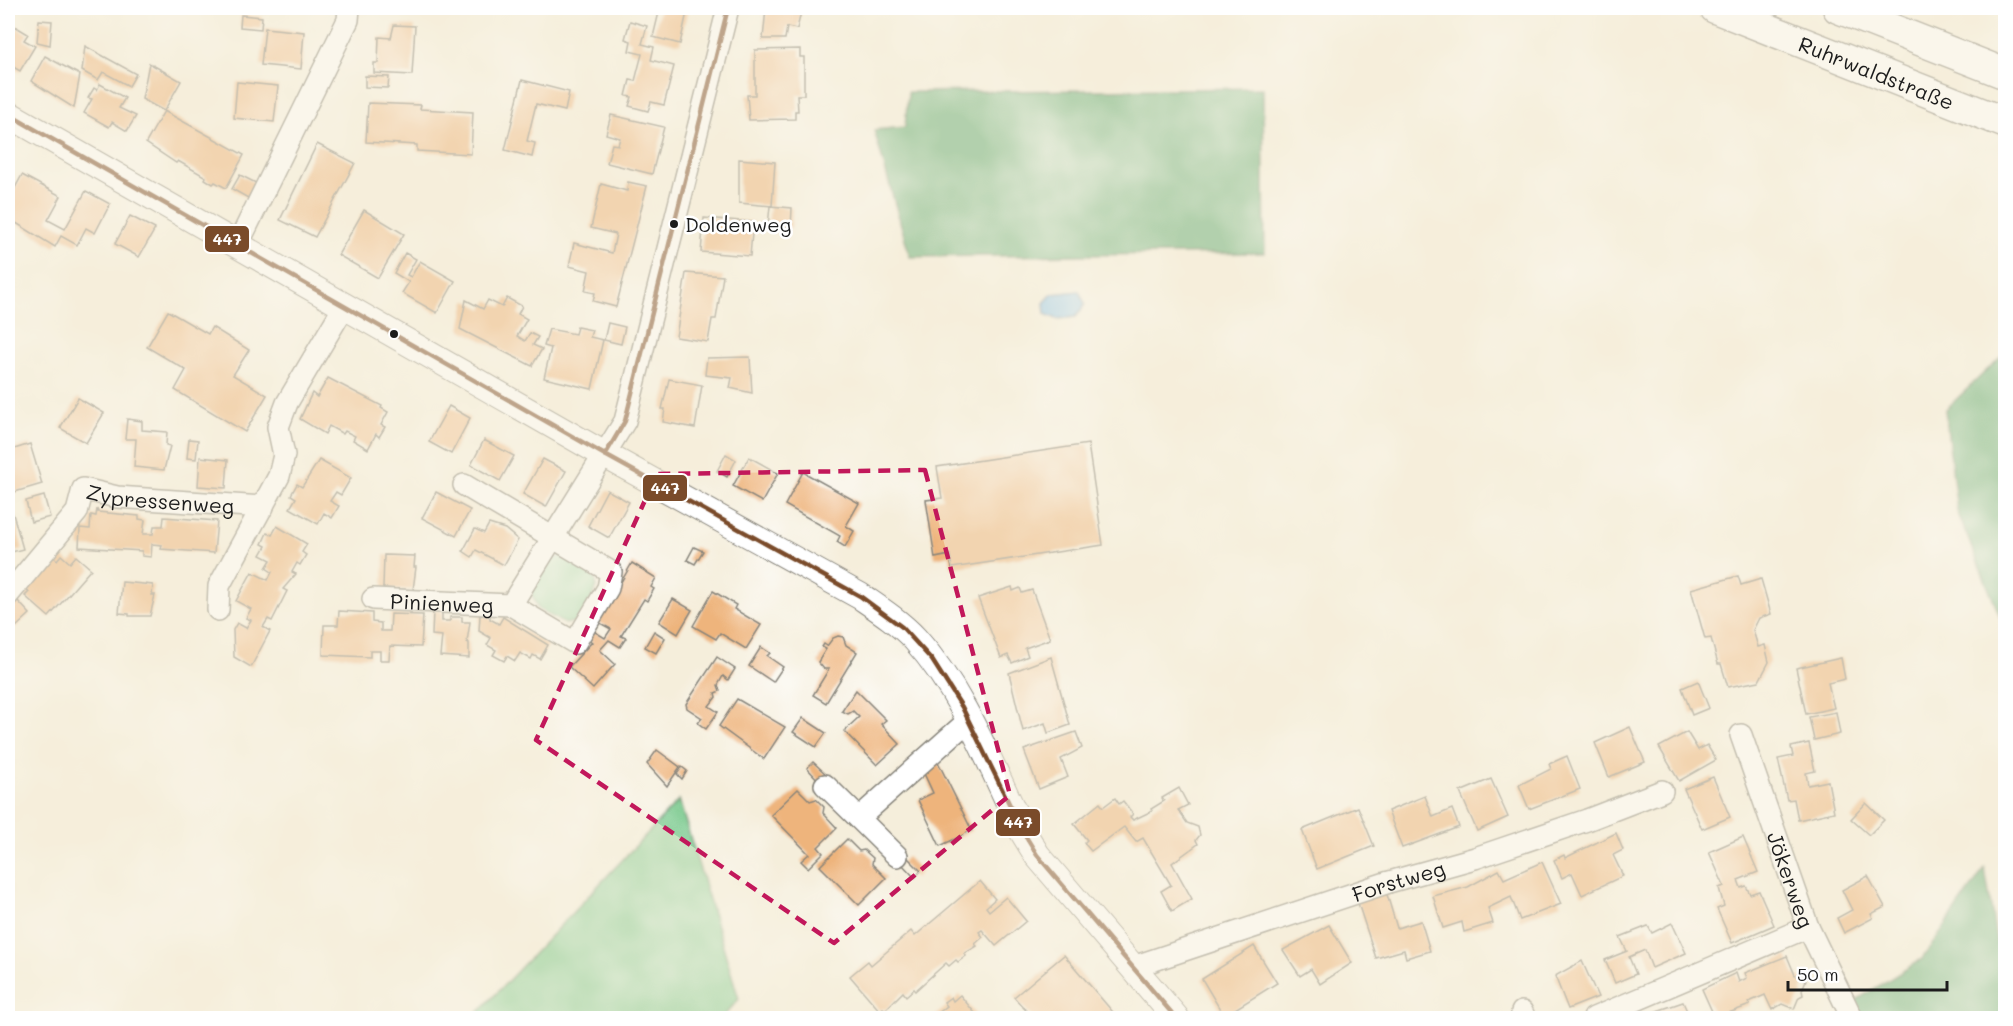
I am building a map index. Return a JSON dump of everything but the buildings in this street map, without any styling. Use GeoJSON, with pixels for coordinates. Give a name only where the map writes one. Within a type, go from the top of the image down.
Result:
{"type":"FeatureCollection","features":[{"type":"Feature","properties":{"kind":"highway","name":"Ruhrwaldstraße"},"geometry":{"type":"LineString","coordinates":[[1714,8],[2006,123]]}},
{"type":"Feature","properties":{"kind":"highway"},"geometry":{"type":"LineString","coordinates":[[1838,8],[2006,74]]}},
{"type":"Feature","properties":{"kind":"main road"},"geometry":{"type":"LineString","coordinates":[[8,114],[605,455],[861,596],[889,615],[915,638],[948,682],[1023,832],[1037,855],[1172,1017]]}},
{"type":"Feature","properties":{"kind":"street"},"geometry":{"type":"LineString","coordinates":[[237,246],[348,20],[350,8]]}},
{"type":"Feature","properties":{"kind":"street","name":"Pinienweg"},"geometry":{"type":"LineString","coordinates":[[511,605],[625,421],[728,8]]}},
{"type":"Feature","properties":{"kind":"street","name":"Zypressenweg"},"geometry":{"type":"LineString","coordinates":[[218,610],[219,586],[279,476],[284,455],[278,427],[287,403],[345,305]]}},
{"type":"Feature","properties":{"kind":"street","name":"Pinienweg"},"geometry":{"type":"LineString","coordinates":[[373,599],[511,605],[575,642],[608,588],[611,572],[464,485]]}},
{"type":"Feature","properties":{"kind":"street","name":"Zypressenweg"},"geometry":{"type":"LineString","coordinates":[[8,596],[77,512],[83,489],[117,497],[263,507]]}},
{"type":"Feature","properties":{"kind":"street"},"geometry":{"type":"LineString","coordinates":[[859,818],[969,720]]}},
{"type":"Feature","properties":{"kind":"street","name":"Jökerweg"},"geometry":{"type":"LineString","coordinates":[[1742,735],[1808,927],[1852,1018]]}},
{"type":"Feature","properties":{"kind":"street"},"geometry":{"type":"LineString","coordinates":[[825,785],[897,855]]}},
{"type":"Feature","properties":{"kind":"street","name":"Forstweg"},"geometry":{"type":"LineString","coordinates":[[1133,968],[1389,882],[1475,858],[1587,820],[1662,790]]}},
{"type":"Feature","properties":{"kind":"street"},"geometry":{"type":"LineString","coordinates":[[1594,1018],[1808,927]]}},
{"type":"Feature","properties":{"kind":"highlighted area"},"geometry":{"type":"Polygon","coordinates":[[[925,470],[1010,795],[834,943],[536,740],[657,474],[925,470]]]}},
{"type":"Feature","properties":{"kind":"green space"},"geometry":{"type":"Polygon","coordinates":[[[1263,88],[1265,253],[910,257],[874,130],[905,127],[908,92],[1263,88]]]}},
{"type":"Feature","properties":{"kind":"green space"},"geometry":{"type":"Polygon","coordinates":[[[2005,353],[2005,629],[1957,511],[1945,410],[2005,353]]]}},
{"type":"Feature","properties":{"kind":"green space"},"geometry":{"type":"Polygon","coordinates":[[[564,555],[587,570],[596,582],[592,598],[578,621],[565,624],[538,609],[531,592],[548,560],[564,555]]]}},
{"type":"Feature","properties":{"kind":"green space"},"geometry":{"type":"Polygon","coordinates":[[[679,800],[739,999],[722,1018],[473,1018],[679,800]]]}},
{"type":"Feature","properties":{"kind":"green space"},"geometry":{"type":"Polygon","coordinates":[[[1985,868],[1997,945],[2005,945],[2005,1018],[1862,1018],[1853,1002],[1922,959],[1985,868]]]}},
{"type":"Feature","properties":{"kind":"water"},"geometry":{"type":"Polygon","coordinates":[[[1079,291],[1085,304],[1076,317],[1057,319],[1045,314],[1044,303],[1052,294],[1079,291]]]}},
{"type":"Feature","properties":{"kind":"transit line","name":"447"},"geometry":{"type":"LineString","coordinates":[[605,455],[625,421],[728,8]]}},
{"type":"Feature","properties":{"kind":"transit line","name":"447"},"geometry":{"type":"LineString","coordinates":[[8,114],[605,455],[860,596],[902,627],[932,660],[962,707],[1023,832],[1037,855],[1176,1018]]}},
{"type":"Feature","properties":{"kind":"place","name":"Doldenweg"},"geometry":{"type":"Point","coordinates":[674,224]}}]}
